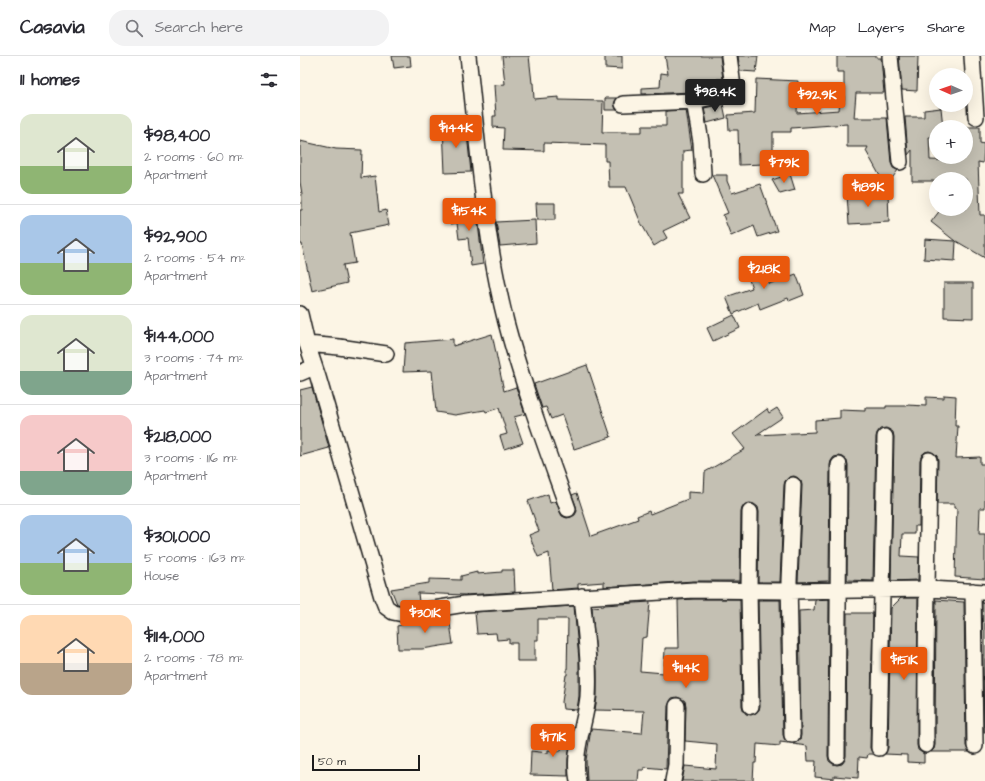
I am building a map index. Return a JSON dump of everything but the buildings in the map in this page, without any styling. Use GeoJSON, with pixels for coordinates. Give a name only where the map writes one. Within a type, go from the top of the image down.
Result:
{"type":"FeatureCollection","features":[{"type":"Feature","properties":{"kind":"street"},"geometry":{"type":"LineString","coordinates":[[468,56],[490,242],[506,321],[527,394],[568,508]]}},
{"type":"Feature","properties":{"kind":"street"},"geometry":{"type":"LineString","coordinates":[[624,104],[694,101],[726,94],[733,87],[729,56]]}},
{"type":"Feature","properties":{"kind":"street"},"geometry":{"type":"LineString","coordinates":[[890,56],[900,162]]}},
{"type":"Feature","properties":{"kind":"street"},"geometry":{"type":"LineString","coordinates":[[972,56],[976,117]]}},
{"type":"Feature","properties":{"kind":"street"},"geometry":{"type":"LineString","coordinates":[[694,101],[701,142],[703,174]]}},
{"type":"Feature","properties":{"kind":"street"},"geometry":{"type":"LineString","coordinates":[[300,314],[307,344],[382,597],[386,607],[393,612],[403,614],[465,604],[694,590],[789,591],[928,589],[979,591],[975,746]]}},
{"type":"Feature","properties":{"kind":"street"},"geometry":{"type":"LineString","coordinates":[[307,344],[386,354]]}},
{"type":"Feature","properties":{"kind":"street"},"geometry":{"type":"LineString","coordinates":[[300,373],[314,367]]}},
{"type":"Feature","properties":{"kind":"street"},"geometry":{"type":"LineString","coordinates":[[879,748],[884,437]]}},
{"type":"Feature","properties":{"kind":"street"},"geometry":{"type":"LineString","coordinates":[[926,745],[925,658],[928,589],[929,460]]}},
{"type":"Feature","properties":{"kind":"street"},"geometry":{"type":"LineString","coordinates":[[837,756],[839,465]]}},
{"type":"Feature","properties":{"kind":"street"},"geometry":{"type":"LineString","coordinates":[[792,735],[789,591],[793,485]]}},
{"type":"Feature","properties":{"kind":"street"},"geometry":{"type":"LineString","coordinates":[[750,512],[749,590],[751,706]]}},
{"type":"Feature","properties":{"kind":"street"},"geometry":{"type":"LineString","coordinates":[[578,781],[576,762],[588,698],[587,660],[582,596]]}},
{"type":"Feature","properties":{"kind":"street"},"geometry":{"type":"LineString","coordinates":[[673,781],[676,765],[677,706]]}}]}
